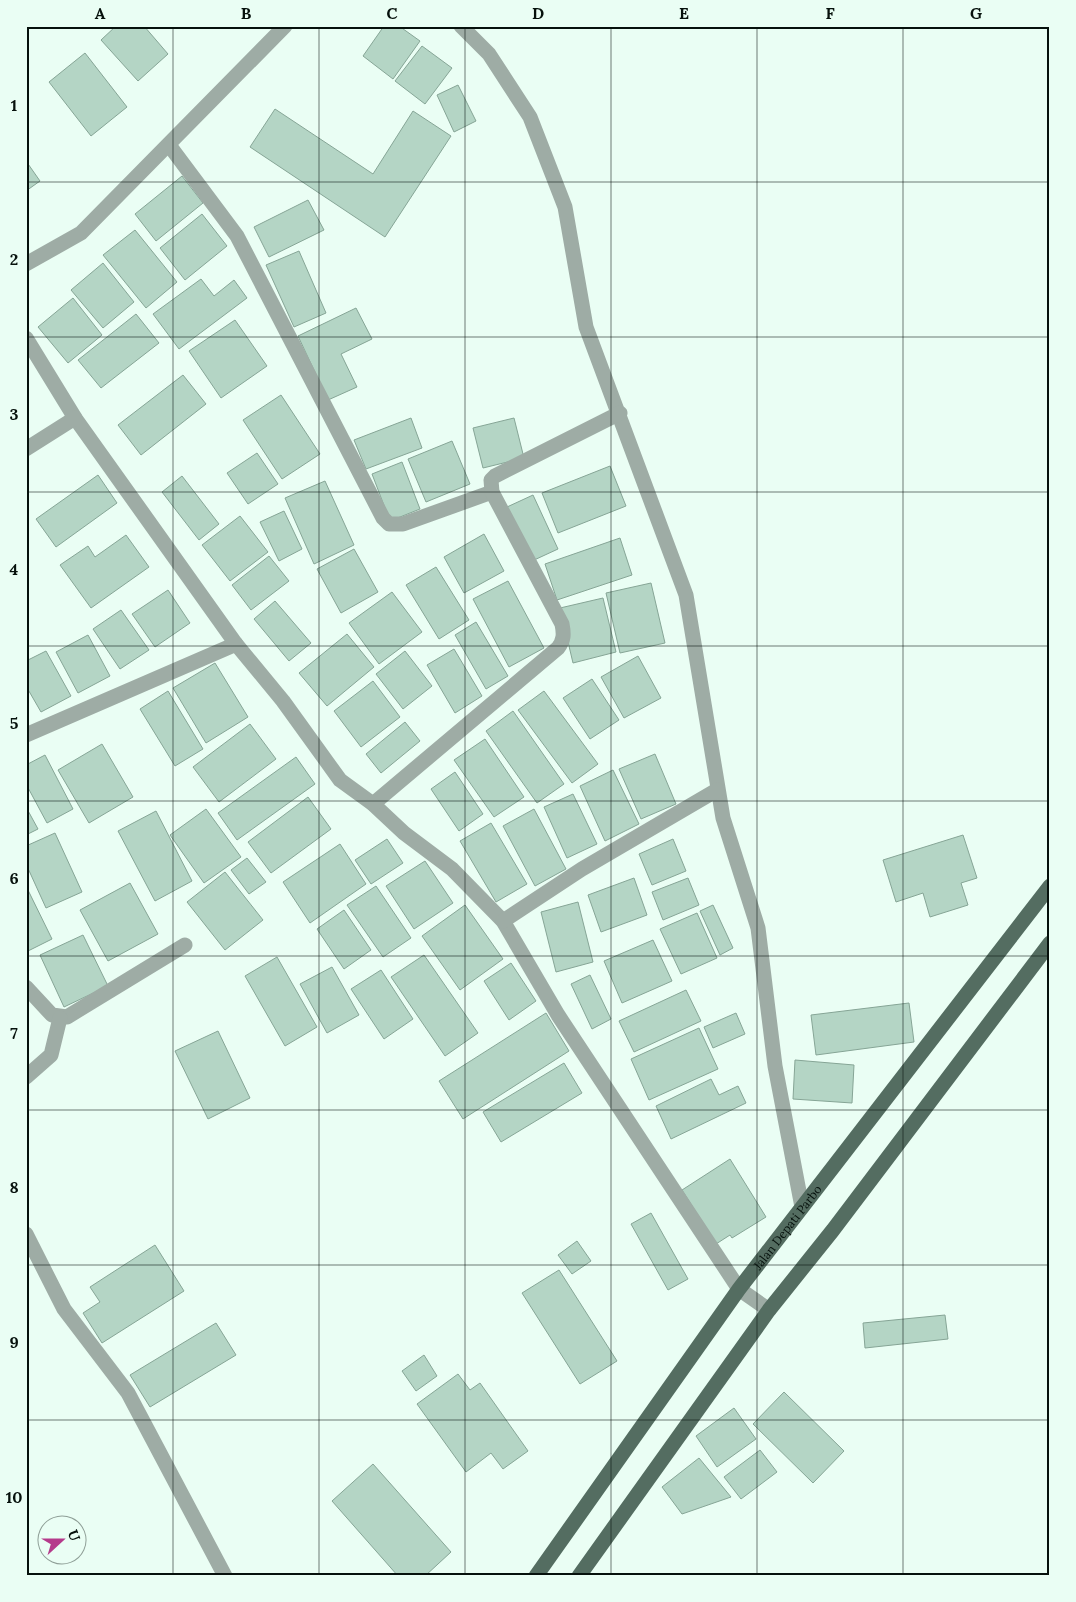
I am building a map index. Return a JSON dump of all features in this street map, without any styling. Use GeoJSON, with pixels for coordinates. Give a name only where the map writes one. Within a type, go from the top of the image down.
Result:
{"type":"FeatureCollection","features":[{"type":"Feature","properties":{"kind":"main road","name":"Jalan Depati Parbo"},"geometry":{"type":"LineString","coordinates":[[536,1576],[739,1289],[1050,886]]}},
{"type":"Feature","properties":{"kind":"main road"},"geometry":{"type":"LineString","coordinates":[[579,1576],[769,1310],[833,1230],[1050,943]]}},
{"type":"Feature","properties":{"kind":"street"},"geometry":{"type":"LineString","coordinates":[[26,264],[81,233],[286,26]]}},
{"type":"Feature","properties":{"kind":"street"},"geometry":{"type":"LineString","coordinates":[[461,26],[489,54],[530,117],[565,207],[586,327],[620,413],[686,595],[723,818],[758,928],[774,1066],[802,1207]]}},
{"type":"Feature","properties":{"kind":"street"},"geometry":{"type":"LineString","coordinates":[[169,145],[237,236],[383,518],[389,524],[403,524],[492,492]]}},
{"type":"Feature","properties":{"kind":"street"},"geometry":{"type":"LineString","coordinates":[[26,338],[75,418],[236,644],[283,701],[340,780],[373,804],[404,833],[452,869],[503,921],[558,1015],[739,1289],[769,1310]]}},
{"type":"Feature","properties":{"kind":"street"},"geometry":{"type":"LineString","coordinates":[[373,804],[558,648],[562,642],[564,635],[562,624],[492,492],[491,480],[494,476],[620,413]]}},
{"type":"Feature","properties":{"kind":"street"},"geometry":{"type":"LineString","coordinates":[[26,449],[75,418]]}},
{"type":"Feature","properties":{"kind":"street"},"geometry":{"type":"LineString","coordinates":[[26,735],[236,644]]}},
{"type":"Feature","properties":{"kind":"street"},"geometry":{"type":"LineString","coordinates":[[503,921],[582,869],[718,790]]}},
{"type":"Feature","properties":{"kind":"street"},"geometry":{"type":"LineString","coordinates":[[26,987],[52,1015],[60,1018],[76,1014],[185,945]]}},
{"type":"Feature","properties":{"kind":"street"},"geometry":{"type":"LineString","coordinates":[[26,1077],[51,1055],[60,1018]]}},
{"type":"Feature","properties":{"kind":"street"},"geometry":{"type":"LineString","coordinates":[[26,1234],[64,1309],[128,1393],[225,1576]]}},
{"type":"Feature","properties":{"kind":"building"},"geometry":{"type":"Polygon","coordinates":[[[116,26],[144,26],[168,54],[138,81],[101,40],[116,26]]]}},
{"type":"Feature","properties":{"kind":"building"},"geometry":{"type":"Polygon","coordinates":[[[384,26],[399,26],[420,41],[393,79],[363,56],[384,26]]]}},
{"type":"Feature","properties":{"kind":"building"},"geometry":{"type":"Polygon","coordinates":[[[422,46],[452,68],[425,104],[395,81],[422,46]]]}},
{"type":"Feature","properties":{"kind":"building"},"geometry":{"type":"Polygon","coordinates":[[[85,53],[127,107],[91,136],[49,82],[85,53]]]}},
{"type":"Feature","properties":{"kind":"building"},"geometry":{"type":"Polygon","coordinates":[[[458,85],[476,121],[454,132],[437,95],[458,85]]]}},
{"type":"Feature","properties":{"kind":"building"},"geometry":{"type":"Polygon","coordinates":[[[275,109],[373,174],[413,111],[451,136],[385,237],[250,147],[275,109]]]}},
{"type":"Feature","properties":{"kind":"building"},"geometry":{"type":"Polygon","coordinates":[[[26,161],[40,181],[26,191],[26,161]]]}},
{"type":"Feature","properties":{"kind":"building"},"geometry":{"type":"Polygon","coordinates":[[[182,176],[203,203],[156,241],[135,214],[182,176]]]}},
{"type":"Feature","properties":{"kind":"building"},"geometry":{"type":"Polygon","coordinates":[[[308,200],[324,230],[269,257],[254,227],[308,200]]]}},
{"type":"Feature","properties":{"kind":"building"},"geometry":{"type":"Polygon","coordinates":[[[202,214],[227,246],[185,280],[160,248],[202,214]]]}},
{"type":"Feature","properties":{"kind":"building"},"geometry":{"type":"Polygon","coordinates":[[[135,230],[177,282],[146,308],[103,255],[135,230]]]}},
{"type":"Feature","properties":{"kind":"building"},"geometry":{"type":"Polygon","coordinates":[[[299,251],[326,313],[294,327],[266,265],[299,251]]]}},
{"type":"Feature","properties":{"kind":"building"},"geometry":{"type":"Polygon","coordinates":[[[103,263],[134,302],[103,328],[71,290],[103,263]]]}},
{"type":"Feature","properties":{"kind":"building"},"geometry":{"type":"Polygon","coordinates":[[[201,279],[214,296],[234,280],[247,298],[179,349],[153,314],[201,279]]]}},
{"type":"Feature","properties":{"kind":"building"},"geometry":{"type":"Polygon","coordinates":[[[73,298],[102,335],[68,363],[38,327],[73,298]]]}},
{"type":"Feature","properties":{"kind":"building"},"geometry":{"type":"Polygon","coordinates":[[[356,308],[372,339],[341,354],[357,387],[328,400],[298,336],[356,308]]]}},
{"type":"Feature","properties":{"kind":"building"},"geometry":{"type":"Polygon","coordinates":[[[136,314],[159,343],[101,388],[78,360],[136,314]]]}},
{"type":"Feature","properties":{"kind":"building"},"geometry":{"type":"Polygon","coordinates":[[[235,320],[267,366],[221,398],[189,351],[235,320]]]}},
{"type":"Feature","properties":{"kind":"building"},"geometry":{"type":"Polygon","coordinates":[[[183,375],[206,404],[141,455],[118,425],[183,375]]]}},
{"type":"Feature","properties":{"kind":"building"},"geometry":{"type":"Polygon","coordinates":[[[281,395],[320,454],[282,479],[243,420],[281,395]]]}},
{"type":"Feature","properties":{"kind":"building"},"geometry":{"type":"Polygon","coordinates":[[[411,418],[422,448],[366,469],[354,440],[411,418]]]}},
{"type":"Feature","properties":{"kind":"building"},"geometry":{"type":"Polygon","coordinates":[[[514,418],[524,458],[483,468],[473,428],[514,418]]]}},
{"type":"Feature","properties":{"kind":"building"},"geometry":{"type":"Polygon","coordinates":[[[452,441],[470,484],[426,502],[408,459],[452,441]]]}},
{"type":"Feature","properties":{"kind":"building"},"geometry":{"type":"Polygon","coordinates":[[[257,453],[278,484],[248,504],[227,473],[257,453]]]}},
{"type":"Feature","properties":{"kind":"building"},"geometry":{"type":"Polygon","coordinates":[[[402,462],[420,509],[390,521],[372,474],[402,462]]]}},
{"type":"Feature","properties":{"kind":"building"},"geometry":{"type":"Polygon","coordinates":[[[610,466],[626,506],[558,533],[542,493],[610,466]]]}},
{"type":"Feature","properties":{"kind":"building"},"geometry":{"type":"Polygon","coordinates":[[[98,475],[117,503],[56,547],[36,519],[98,475]]]}},
{"type":"Feature","properties":{"kind":"building"},"geometry":{"type":"Polygon","coordinates":[[[182,476],[219,524],[199,540],[162,492],[182,476]]]}},
{"type":"Feature","properties":{"kind":"building"},"geometry":{"type":"Polygon","coordinates":[[[325,481],[354,545],[314,564],[285,498],[325,481]]]}},
{"type":"Feature","properties":{"kind":"building"},"geometry":{"type":"Polygon","coordinates":[[[533,495],[558,549],[532,561],[507,507],[533,495]]]}},
{"type":"Feature","properties":{"kind":"building"},"geometry":{"type":"Polygon","coordinates":[[[284,511],[302,549],[279,561],[260,522],[284,511]]]}},
{"type":"Feature","properties":{"kind":"building"},"geometry":{"type":"Polygon","coordinates":[[[240,516],[268,552],[230,581],[202,545],[240,516]]]}},
{"type":"Feature","properties":{"kind":"building"},"geometry":{"type":"Polygon","coordinates":[[[484,534],[504,571],[464,593],[444,557],[484,534]]]}},
{"type":"Feature","properties":{"kind":"building"},"geometry":{"type":"Polygon","coordinates":[[[126,535],[149,567],[91,608],[60,565],[88,546],[95,557],[126,535]]]}},
{"type":"Feature","properties":{"kind":"building"},"geometry":{"type":"Polygon","coordinates":[[[620,538],[632,575],[557,600],[545,564],[620,538]]]}},
{"type":"Feature","properties":{"kind":"building"},"geometry":{"type":"Polygon","coordinates":[[[354,549],[378,592],[341,613],[317,569],[354,549]]]}},
{"type":"Feature","properties":{"kind":"building"},"geometry":{"type":"Polygon","coordinates":[[[269,556],[289,581],[251,610],[232,585],[269,556]]]}},
{"type":"Feature","properties":{"kind":"building"},"geometry":{"type":"Polygon","coordinates":[[[436,567],[469,620],[439,639],[406,585],[436,567]]]}},
{"type":"Feature","properties":{"kind":"building"},"geometry":{"type":"Polygon","coordinates":[[[508,581],[544,648],[509,667],[473,599],[508,581]]]}},
{"type":"Feature","properties":{"kind":"building"},"geometry":{"type":"Polygon","coordinates":[[[651,583],[665,643],[620,653],[606,593],[651,583]]]}},
{"type":"Feature","properties":{"kind":"building"},"geometry":{"type":"Polygon","coordinates":[[[168,590],[190,623],[155,647],[132,614],[168,590]]]}},
{"type":"Feature","properties":{"kind":"building"},"geometry":{"type":"Polygon","coordinates":[[[392,592],[422,632],[379,664],[349,623],[392,592]]]}},
{"type":"Feature","properties":{"kind":"building"},"geometry":{"type":"Polygon","coordinates":[[[603,598],[616,652],[573,663],[560,608],[603,598]]]}},
{"type":"Feature","properties":{"kind":"building"},"geometry":{"type":"Polygon","coordinates":[[[275,601],[311,643],[289,661],[254,619],[275,601]]]}},
{"type":"Feature","properties":{"kind":"building"},"geometry":{"type":"Polygon","coordinates":[[[121,610],[149,650],[120,669],[93,629],[121,610]]]}},
{"type":"Feature","properties":{"kind":"building"},"geometry":{"type":"Polygon","coordinates":[[[476,622],[508,676],[486,689],[455,635],[476,622]]]}},
{"type":"Feature","properties":{"kind":"building"},"geometry":{"type":"Polygon","coordinates":[[[347,634],[374,667],[327,706],[299,673],[347,634]]]}},
{"type":"Feature","properties":{"kind":"building"},"geometry":{"type":"Polygon","coordinates":[[[88,635],[110,676],[78,693],[56,652],[88,635]]]}},
{"type":"Feature","properties":{"kind":"building"},"geometry":{"type":"Polygon","coordinates":[[[454,649],[482,696],[455,713],[427,665],[454,649]]]}},
{"type":"Feature","properties":{"kind":"building"},"geometry":{"type":"Polygon","coordinates":[[[46,651],[71,696],[41,712],[26,686],[26,661],[46,651]]]}},
{"type":"Feature","properties":{"kind":"building"},"geometry":{"type":"Polygon","coordinates":[[[405,651],[432,686],[403,709],[376,674],[405,651]]]}},
{"type":"Feature","properties":{"kind":"building"},"geometry":{"type":"Polygon","coordinates":[[[638,656],[661,698],[624,718],[601,677],[638,656]]]}},
{"type":"Feature","properties":{"kind":"building"},"geometry":{"type":"Polygon","coordinates":[[[215,663],[248,717],[206,743],[173,688],[215,663]]]}},
{"type":"Feature","properties":{"kind":"building"},"geometry":{"type":"Polygon","coordinates":[[[592,679],[619,720],[590,739],[563,698],[592,679]]]}},
{"type":"Feature","properties":{"kind":"building"},"geometry":{"type":"Polygon","coordinates":[[[373,681],[400,717],[361,747],[334,711],[373,681]]]}},
{"type":"Feature","properties":{"kind":"building"},"geometry":{"type":"Polygon","coordinates":[[[168,691],[203,749],[175,766],[140,709],[168,691]]]}},
{"type":"Feature","properties":{"kind":"building"},"geometry":{"type":"Polygon","coordinates":[[[544,691],[598,764],[572,783],[518,710],[544,691]]]}},
{"type":"Feature","properties":{"kind":"building"},"geometry":{"type":"Polygon","coordinates":[[[513,711],[564,784],[537,803],[486,731],[513,711]]]}},
{"type":"Feature","properties":{"kind":"building"},"geometry":{"type":"Polygon","coordinates":[[[405,722],[420,741],[381,773],[366,754],[405,722]]]}},
{"type":"Feature","properties":{"kind":"building"},"geometry":{"type":"Polygon","coordinates":[[[250,724],[276,759],[219,802],[193,767],[250,724]]]}},
{"type":"Feature","properties":{"kind":"building"},"geometry":{"type":"Polygon","coordinates":[[[485,739],[524,797],[494,817],[454,760],[485,739]]]}},
{"type":"Feature","properties":{"kind":"building"},"geometry":{"type":"Polygon","coordinates":[[[102,744],[133,797],[89,823],[58,770],[102,744]]]}},
{"type":"Feature","properties":{"kind":"building"},"geometry":{"type":"Polygon","coordinates":[[[655,754],[676,804],[641,819],[619,769],[655,754]]]}},
{"type":"Feature","properties":{"kind":"building"},"geometry":{"type":"Polygon","coordinates":[[[45,755],[73,809],[47,823],[26,784],[26,765],[45,755]]]}},
{"type":"Feature","properties":{"kind":"building"},"geometry":{"type":"Polygon","coordinates":[[[296,757],[315,784],[237,840],[218,813],[296,757]]]}},
{"type":"Feature","properties":{"kind":"building"},"geometry":{"type":"Polygon","coordinates":[[[613,770],[639,824],[605,841],[580,786],[613,770]]]}},
{"type":"Feature","properties":{"kind":"building"},"geometry":{"type":"Polygon","coordinates":[[[455,772],[483,814],[459,831],[431,789],[455,772]]]}},
{"type":"Feature","properties":{"kind":"building"},"geometry":{"type":"Polygon","coordinates":[[[573,794],[597,844],[567,858],[544,807],[573,794]]]}},
{"type":"Feature","properties":{"kind":"building"},"geometry":{"type":"Polygon","coordinates":[[[308,797],[331,829],[271,873],[248,842],[308,797]]]}},
{"type":"Feature","properties":{"kind":"building"},"geometry":{"type":"Polygon","coordinates":[[[26,807],[38,829],[26,835],[26,807]]]}},
{"type":"Feature","properties":{"kind":"building"},"geometry":{"type":"Polygon","coordinates":[[[206,809],[241,857],[204,883],[170,835],[206,809]]]}},
{"type":"Feature","properties":{"kind":"building"},"geometry":{"type":"Polygon","coordinates":[[[534,809],[566,869],[535,886],[503,826],[534,809]]]}},
{"type":"Feature","properties":{"kind":"building"},"geometry":{"type":"Polygon","coordinates":[[[156,811],[192,881],[155,901],[118,831],[156,811]]]}},
{"type":"Feature","properties":{"kind":"building"},"geometry":{"type":"Polygon","coordinates":[[[491,823],[527,884],[496,902],[460,841],[491,823]]]}},
{"type":"Feature","properties":{"kind":"building"},"geometry":{"type":"Polygon","coordinates":[[[55,833],[82,892],[46,908],[26,864],[26,846],[55,833]]]}},
{"type":"Feature","properties":{"kind":"building"},"geometry":{"type":"Polygon","coordinates":[[[963,835],[977,878],[961,883],[968,905],[930,917],[923,893],[896,902],[883,860],[963,835]]]}},
{"type":"Feature","properties":{"kind":"building"},"geometry":{"type":"Polygon","coordinates":[[[387,839],[403,863],[371,884],[355,860],[387,839]]]}},
{"type":"Feature","properties":{"kind":"building"},"geometry":{"type":"Polygon","coordinates":[[[673,839],[686,871],[652,885],[639,854],[673,839]]]}},
{"type":"Feature","properties":{"kind":"building"},"geometry":{"type":"Polygon","coordinates":[[[340,844],[366,884],[310,923],[283,882],[340,844]]]}},
{"type":"Feature","properties":{"kind":"building"},"geometry":{"type":"Polygon","coordinates":[[[247,858],[266,882],[249,894],[231,870],[247,858]]]}},
{"type":"Feature","properties":{"kind":"building"},"geometry":{"type":"Polygon","coordinates":[[[425,861],[453,903],[414,929],[386,886],[425,861]]]}},
{"type":"Feature","properties":{"kind":"building"},"geometry":{"type":"Polygon","coordinates":[[[225,872],[263,920],[225,950],[187,902],[225,872]]]}},
{"type":"Feature","properties":{"kind":"building"},"geometry":{"type":"Polygon","coordinates":[[[634,878],[647,915],[601,932],[588,895],[634,878]]]}},
{"type":"Feature","properties":{"kind":"building"},"geometry":{"type":"Polygon","coordinates":[[[688,878],[699,905],[663,920],[652,892],[688,878]]]}},
{"type":"Feature","properties":{"kind":"building"},"geometry":{"type":"Polygon","coordinates":[[[130,883],[158,934],[108,961],[80,910],[130,883]]]}},
{"type":"Feature","properties":{"kind":"building"},"geometry":{"type":"Polygon","coordinates":[[[26,886],[52,939],[26,952],[26,886]]]}},
{"type":"Feature","properties":{"kind":"building"},"geometry":{"type":"Polygon","coordinates":[[[376,886],[411,938],[383,957],[347,905],[376,886]]]}},
{"type":"Feature","properties":{"kind":"building"},"geometry":{"type":"Polygon","coordinates":[[[578,902],[593,962],[556,972],[541,912],[578,902]]]}},
{"type":"Feature","properties":{"kind":"building"},"geometry":{"type":"Polygon","coordinates":[[[465,905],[503,959],[460,990],[422,936],[465,905]]]}},
{"type":"Feature","properties":{"kind":"building"},"geometry":{"type":"Polygon","coordinates":[[[713,905],[733,948],[720,955],[700,911],[713,905]]]}},
{"type":"Feature","properties":{"kind":"building"},"geometry":{"type":"Polygon","coordinates":[[[344,910],[371,950],[344,969],[317,929],[344,910]]]}},
{"type":"Feature","properties":{"kind":"building"},"geometry":{"type":"Polygon","coordinates":[[[697,913],[717,958],[681,974],[660,929],[697,913]]]}},
{"type":"Feature","properties":{"kind":"building"},"geometry":{"type":"Polygon","coordinates":[[[83,935],[108,986],[64,1007],[40,955],[83,935]]]}},
{"type":"Feature","properties":{"kind":"building"},"geometry":{"type":"Polygon","coordinates":[[[653,940],[672,981],[622,1003],[604,961],[653,940]]]}},
{"type":"Feature","properties":{"kind":"building"},"geometry":{"type":"Polygon","coordinates":[[[424,955],[478,1033],[445,1056],[391,977],[424,955]]]}},
{"type":"Feature","properties":{"kind":"building"},"geometry":{"type":"Polygon","coordinates":[[[277,957],[317,1027],[285,1046],[245,976],[277,957]]]}},
{"type":"Feature","properties":{"kind":"building"},"geometry":{"type":"Polygon","coordinates":[[[511,963],[536,1001],[509,1020],[484,981],[511,963]]]}},
{"type":"Feature","properties":{"kind":"building"},"geometry":{"type":"Polygon","coordinates":[[[332,967],[359,1015],[327,1033],[300,984],[332,967]]]}},
{"type":"Feature","properties":{"kind":"building"},"geometry":{"type":"Polygon","coordinates":[[[381,970],[413,1019],[384,1039],[351,989],[381,970]]]}},
{"type":"Feature","properties":{"kind":"building"},"geometry":{"type":"Polygon","coordinates":[[[590,975],[611,1019],[592,1029],[571,984],[590,975]]]}},
{"type":"Feature","properties":{"kind":"building"},"geometry":{"type":"Polygon","coordinates":[[[686,990],[701,1021],[634,1052],[619,1021],[686,990]]]}},
{"type":"Feature","properties":{"kind":"building"},"geometry":{"type":"Polygon","coordinates":[[[909,1003],[914,1042],[816,1055],[811,1015],[909,1003]]]}},
{"type":"Feature","properties":{"kind":"building"},"geometry":{"type":"Polygon","coordinates":[[[546,1013],[569,1051],[463,1119],[439,1081],[546,1013]]]}},
{"type":"Feature","properties":{"kind":"building"},"geometry":{"type":"Polygon","coordinates":[[[736,1013],[745,1034],[713,1048],[704,1027],[736,1013]]]}},
{"type":"Feature","properties":{"kind":"building"},"geometry":{"type":"Polygon","coordinates":[[[699,1028],[718,1069],[649,1100],[631,1059],[699,1028]]]}},
{"type":"Feature","properties":{"kind":"building"},"geometry":{"type":"Polygon","coordinates":[[[218,1031],[250,1098],[208,1119],[175,1051],[218,1031]]]}},
{"type":"Feature","properties":{"kind":"building"},"geometry":{"type":"Polygon","coordinates":[[[795,1060],[854,1065],[852,1103],[793,1099],[795,1060]]]}},
{"type":"Feature","properties":{"kind":"building"},"geometry":{"type":"Polygon","coordinates":[[[564,1063],[582,1093],[501,1142],[483,1112],[564,1063]]]}},
{"type":"Feature","properties":{"kind":"building"},"geometry":{"type":"Polygon","coordinates":[[[711,1079],[719,1095],[738,1086],[746,1103],[671,1139],[656,1106],[711,1079]]]}},
{"type":"Feature","properties":{"kind":"building"},"geometry":{"type":"Polygon","coordinates":[[[730,1159],[766,1217],[732,1238],[730,1235],[716,1244],[682,1190],[730,1159]]]}},
{"type":"Feature","properties":{"kind":"building"},"geometry":{"type":"Polygon","coordinates":[[[651,1213],[688,1279],[668,1290],[631,1224],[651,1213]]]}},
{"type":"Feature","properties":{"kind":"building"},"geometry":{"type":"Polygon","coordinates":[[[577,1241],[591,1261],[572,1274],[558,1255],[577,1241]]]}},
{"type":"Feature","properties":{"kind":"building"},"geometry":{"type":"Polygon","coordinates":[[[155,1245],[184,1291],[102,1343],[83,1313],[100,1302],[90,1287],[155,1245]]]}},
{"type":"Feature","properties":{"kind":"building"},"geometry":{"type":"Polygon","coordinates":[[[559,1270],[617,1361],[580,1384],[522,1293],[559,1270]]]}},
{"type":"Feature","properties":{"kind":"building"},"geometry":{"type":"Polygon","coordinates":[[[945,1315],[948,1339],[865,1348],[863,1323],[945,1315]]]}},
{"type":"Feature","properties":{"kind":"building"},"geometry":{"type":"Polygon","coordinates":[[[216,1323],[236,1355],[150,1407],[130,1375],[216,1323]]]}},
{"type":"Feature","properties":{"kind":"building"},"geometry":{"type":"Polygon","coordinates":[[[424,1355],[437,1376],[416,1391],[402,1371],[424,1355]]]}},
{"type":"Feature","properties":{"kind":"building"},"geometry":{"type":"Polygon","coordinates":[[[458,1374],[470,1390],[480,1383],[528,1451],[503,1469],[491,1453],[466,1472],[417,1404],[458,1374]]]}},
{"type":"Feature","properties":{"kind":"building"},"geometry":{"type":"Polygon","coordinates":[[[784,1392],[844,1451],[813,1483],[753,1424],[784,1392]]]}},
{"type":"Feature","properties":{"kind":"building"},"geometry":{"type":"Polygon","coordinates":[[[734,1408],[756,1439],[717,1467],[696,1436],[734,1408]]]}},
{"type":"Feature","properties":{"kind":"building"},"geometry":{"type":"Polygon","coordinates":[[[760,1450],[777,1472],[741,1499],[724,1477],[760,1450]]]}},
{"type":"Feature","properties":{"kind":"building"},"geometry":{"type":"Polygon","coordinates":[[[699,1458],[731,1497],[682,1514],[662,1487],[699,1458]]]}},
{"type":"Feature","properties":{"kind":"building"},"geometry":{"type":"Polygon","coordinates":[[[373,1464],[451,1552],[425,1576],[398,1576],[332,1501],[373,1464]]]}}]}
